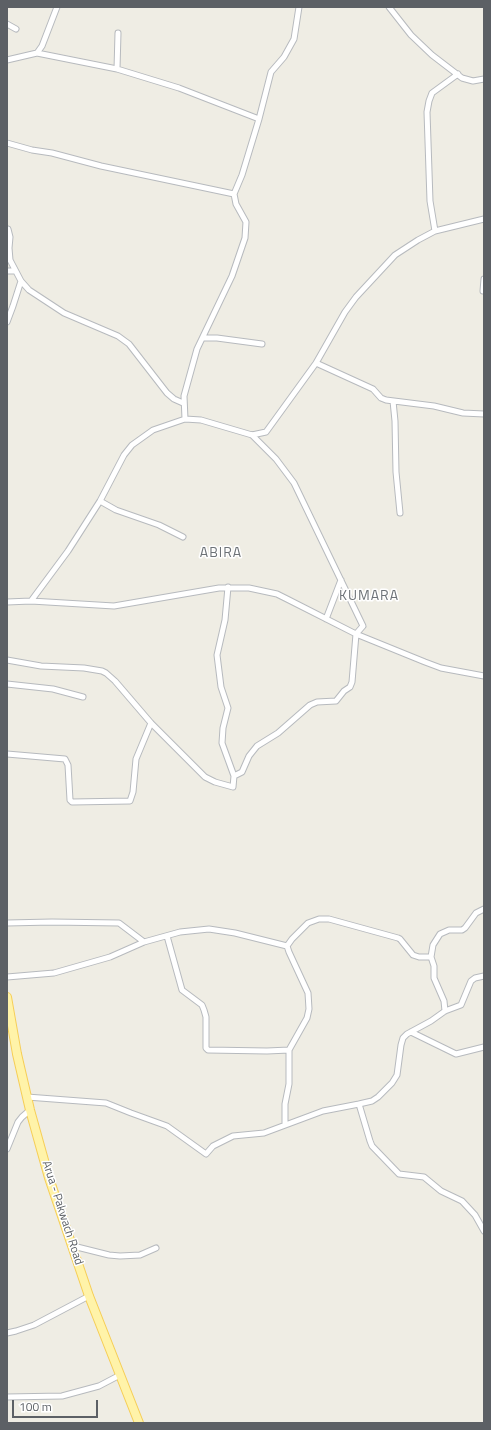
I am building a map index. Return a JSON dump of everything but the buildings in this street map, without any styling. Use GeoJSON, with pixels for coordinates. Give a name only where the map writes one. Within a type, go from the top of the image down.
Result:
{"type":"FeatureCollection","features":[{"type":"Feature","properties":{"kind":"main road","name":"Arua - Pakwach Road"},"geometry":{"type":"LineString","coordinates":[[7,997],[17,1054],[30,1110],[61,1215],[73,1246],[89,1296],[139,1423]]}},
{"type":"Feature","properties":{"kind":"street"},"geometry":{"type":"LineString","coordinates":[[37,53],[42,46],[57,7]]}},
{"type":"Feature","properties":{"kind":"street"},"geometry":{"type":"LineString","coordinates":[[185,419],[183,403],[196,354],[232,276],[245,238],[246,222],[236,204],[234,194],[244,168],[259,119],[271,72],[284,56],[294,39],[299,7]]}},
{"type":"Feature","properties":{"kind":"street"},"geometry":{"type":"LineString","coordinates":[[389,7],[411,35],[432,55],[458,74],[470,80],[484,80]]}},
{"type":"Feature","properties":{"kind":"street"},"geometry":{"type":"LineString","coordinates":[[7,24],[16,29]]}},
{"type":"Feature","properties":{"kind":"street"},"geometry":{"type":"LineString","coordinates":[[117,70],[118,33]]}},
{"type":"Feature","properties":{"kind":"street"},"geometry":{"type":"LineString","coordinates":[[7,60],[37,53],[117,70],[179,88],[259,119]]}},
{"type":"Feature","properties":{"kind":"street"},"geometry":{"type":"LineString","coordinates":[[435,231],[430,201],[426,112],[428,101],[432,93],[458,74]]}},
{"type":"Feature","properties":{"kind":"street"},"geometry":{"type":"LineString","coordinates":[[7,143],[32,150],[52,152],[100,166],[234,194]]}},
{"type":"Feature","properties":{"kind":"street"},"geometry":{"type":"LineString","coordinates":[[32,602],[68,551],[100,501],[124,455],[132,444],[153,430],[185,419],[201,420],[252,435],[268,431],[316,363],[345,312],[395,254],[435,231],[483,220]]}},
{"type":"Feature","properties":{"kind":"street"},"geometry":{"type":"LineString","coordinates":[[8,229],[10,237],[10,260],[21,281],[36,295],[64,313],[108,330],[123,340],[135,351],[167,392],[174,399],[183,403]]}},
{"type":"Feature","properties":{"kind":"street"},"geometry":{"type":"LineString","coordinates":[[7,271],[15,271]]}},
{"type":"Feature","properties":{"kind":"street"},"geometry":{"type":"LineString","coordinates":[[482,291],[484,279]]}},
{"type":"Feature","properties":{"kind":"street"},"geometry":{"type":"LineString","coordinates":[[7,322],[14,306],[21,281]]}},
{"type":"Feature","properties":{"kind":"street"},"geometry":{"type":"LineString","coordinates":[[203,338],[217,338],[262,344]]}},
{"type":"Feature","properties":{"kind":"street"},"geometry":{"type":"LineString","coordinates":[[316,363],[373,389],[381,398],[434,406],[463,413],[484,414]]}},
{"type":"Feature","properties":{"kind":"street"},"geometry":{"type":"LineString","coordinates":[[393,401],[396,472],[400,513]]}},
{"type":"Feature","properties":{"kind":"street"},"geometry":{"type":"LineString","coordinates":[[234,776],[242,772],[246,761],[253,750],[278,733],[310,705],[315,702],[336,701],[344,691],[350,687],[352,682],[356,634],[363,627],[294,483],[276,459],[252,435]]}},
{"type":"Feature","properties":{"kind":"street"},"geometry":{"type":"LineString","coordinates":[[100,501],[116,510],[159,525],[183,537]]}},
{"type":"Feature","properties":{"kind":"street"},"geometry":{"type":"LineString","coordinates":[[326,619],[341,580]]}},
{"type":"Feature","properties":{"kind":"street"},"geometry":{"type":"LineString","coordinates":[[7,660],[41,666],[78,667],[102,671],[115,681],[151,723],[209,780],[233,787],[234,776],[222,743],[223,728],[228,708],[221,687],[217,655],[225,620],[228,588]]}},
{"type":"Feature","properties":{"kind":"street"},"geometry":{"type":"LineString","coordinates":[[7,602],[119,606],[166,597],[228,588],[249,588],[277,594],[356,634],[433,665],[484,676]]}},
{"type":"Feature","properties":{"kind":"street"},"geometry":{"type":"LineString","coordinates":[[7,684],[53,689],[83,697]]}},
{"type":"Feature","properties":{"kind":"street"},"geometry":{"type":"LineString","coordinates":[[7,754],[65,759],[68,765],[70,800],[73,803],[130,801],[133,792],[136,759],[151,723]]}},
{"type":"Feature","properties":{"kind":"street"},"geometry":{"type":"LineString","coordinates":[[445,1011],[444,1001],[434,978],[432,957],[433,945],[440,934],[449,930],[462,930],[476,913],[484,910]]}},
{"type":"Feature","properties":{"kind":"street"},"geometry":{"type":"LineString","coordinates":[[287,946],[308,923],[319,919],[329,919],[398,938],[413,955],[418,957],[432,957]]}},
{"type":"Feature","properties":{"kind":"street"},"geometry":{"type":"LineString","coordinates":[[7,923],[52,922],[119,924],[144,942]]}},
{"type":"Feature","properties":{"kind":"street"},"geometry":{"type":"LineString","coordinates":[[7,977],[54,973],[110,957],[144,942],[180,932],[209,929],[235,933],[287,946]]}},
{"type":"Feature","properties":{"kind":"street"},"geometry":{"type":"LineString","coordinates":[[167,936],[182,990],[202,1005],[204,1010],[206,1017],[206,1048],[208,1050],[290,1050]]}},
{"type":"Feature","properties":{"kind":"street"},"geometry":{"type":"LineString","coordinates":[[285,1125],[284,1104],[289,1084],[290,1050],[307,1018],[309,1001],[308,993],[287,946]]}},
{"type":"Feature","properties":{"kind":"street"},"geometry":{"type":"LineString","coordinates":[[27,1097],[106,1103],[167,1126],[204,1153],[208,1152],[213,1146],[233,1136],[264,1133],[323,1111],[372,1101],[392,1083],[397,1075],[400,1045],[403,1038],[445,1011],[461,1005],[472,982],[478,977],[484,976]]}},
{"type":"Feature","properties":{"kind":"street"},"geometry":{"type":"LineString","coordinates":[[411,1032],[456,1054],[484,1047]]}},
{"type":"Feature","properties":{"kind":"street"},"geometry":{"type":"LineString","coordinates":[[359,1104],[372,1146],[399,1174],[424,1177],[441,1191],[462,1201],[475,1215],[484,1230]]}},
{"type":"Feature","properties":{"kind":"street"},"geometry":{"type":"LineString","coordinates":[[7,1149],[18,1122],[30,1110]]}},
{"type":"Feature","properties":{"kind":"street"},"geometry":{"type":"LineString","coordinates":[[73,1246],[109,1255],[120,1256],[140,1255],[156,1248]]}},
{"type":"Feature","properties":{"kind":"street"},"geometry":{"type":"LineString","coordinates":[[7,1333],[16,1332],[34,1325],[89,1296]]}},
{"type":"Feature","properties":{"kind":"street"},"geometry":{"type":"LineString","coordinates":[[7,1397],[62,1396],[99,1386],[120,1375]]}},
{"type":"Feature","properties":{"kind":"district","name":"ABIRA"},"geometry":{"type":"Point","coordinates":[221,554]}},
{"type":"Feature","properties":{"kind":"district","name":"KUMARA"},"geometry":{"type":"Point","coordinates":[369,597]}}]}
